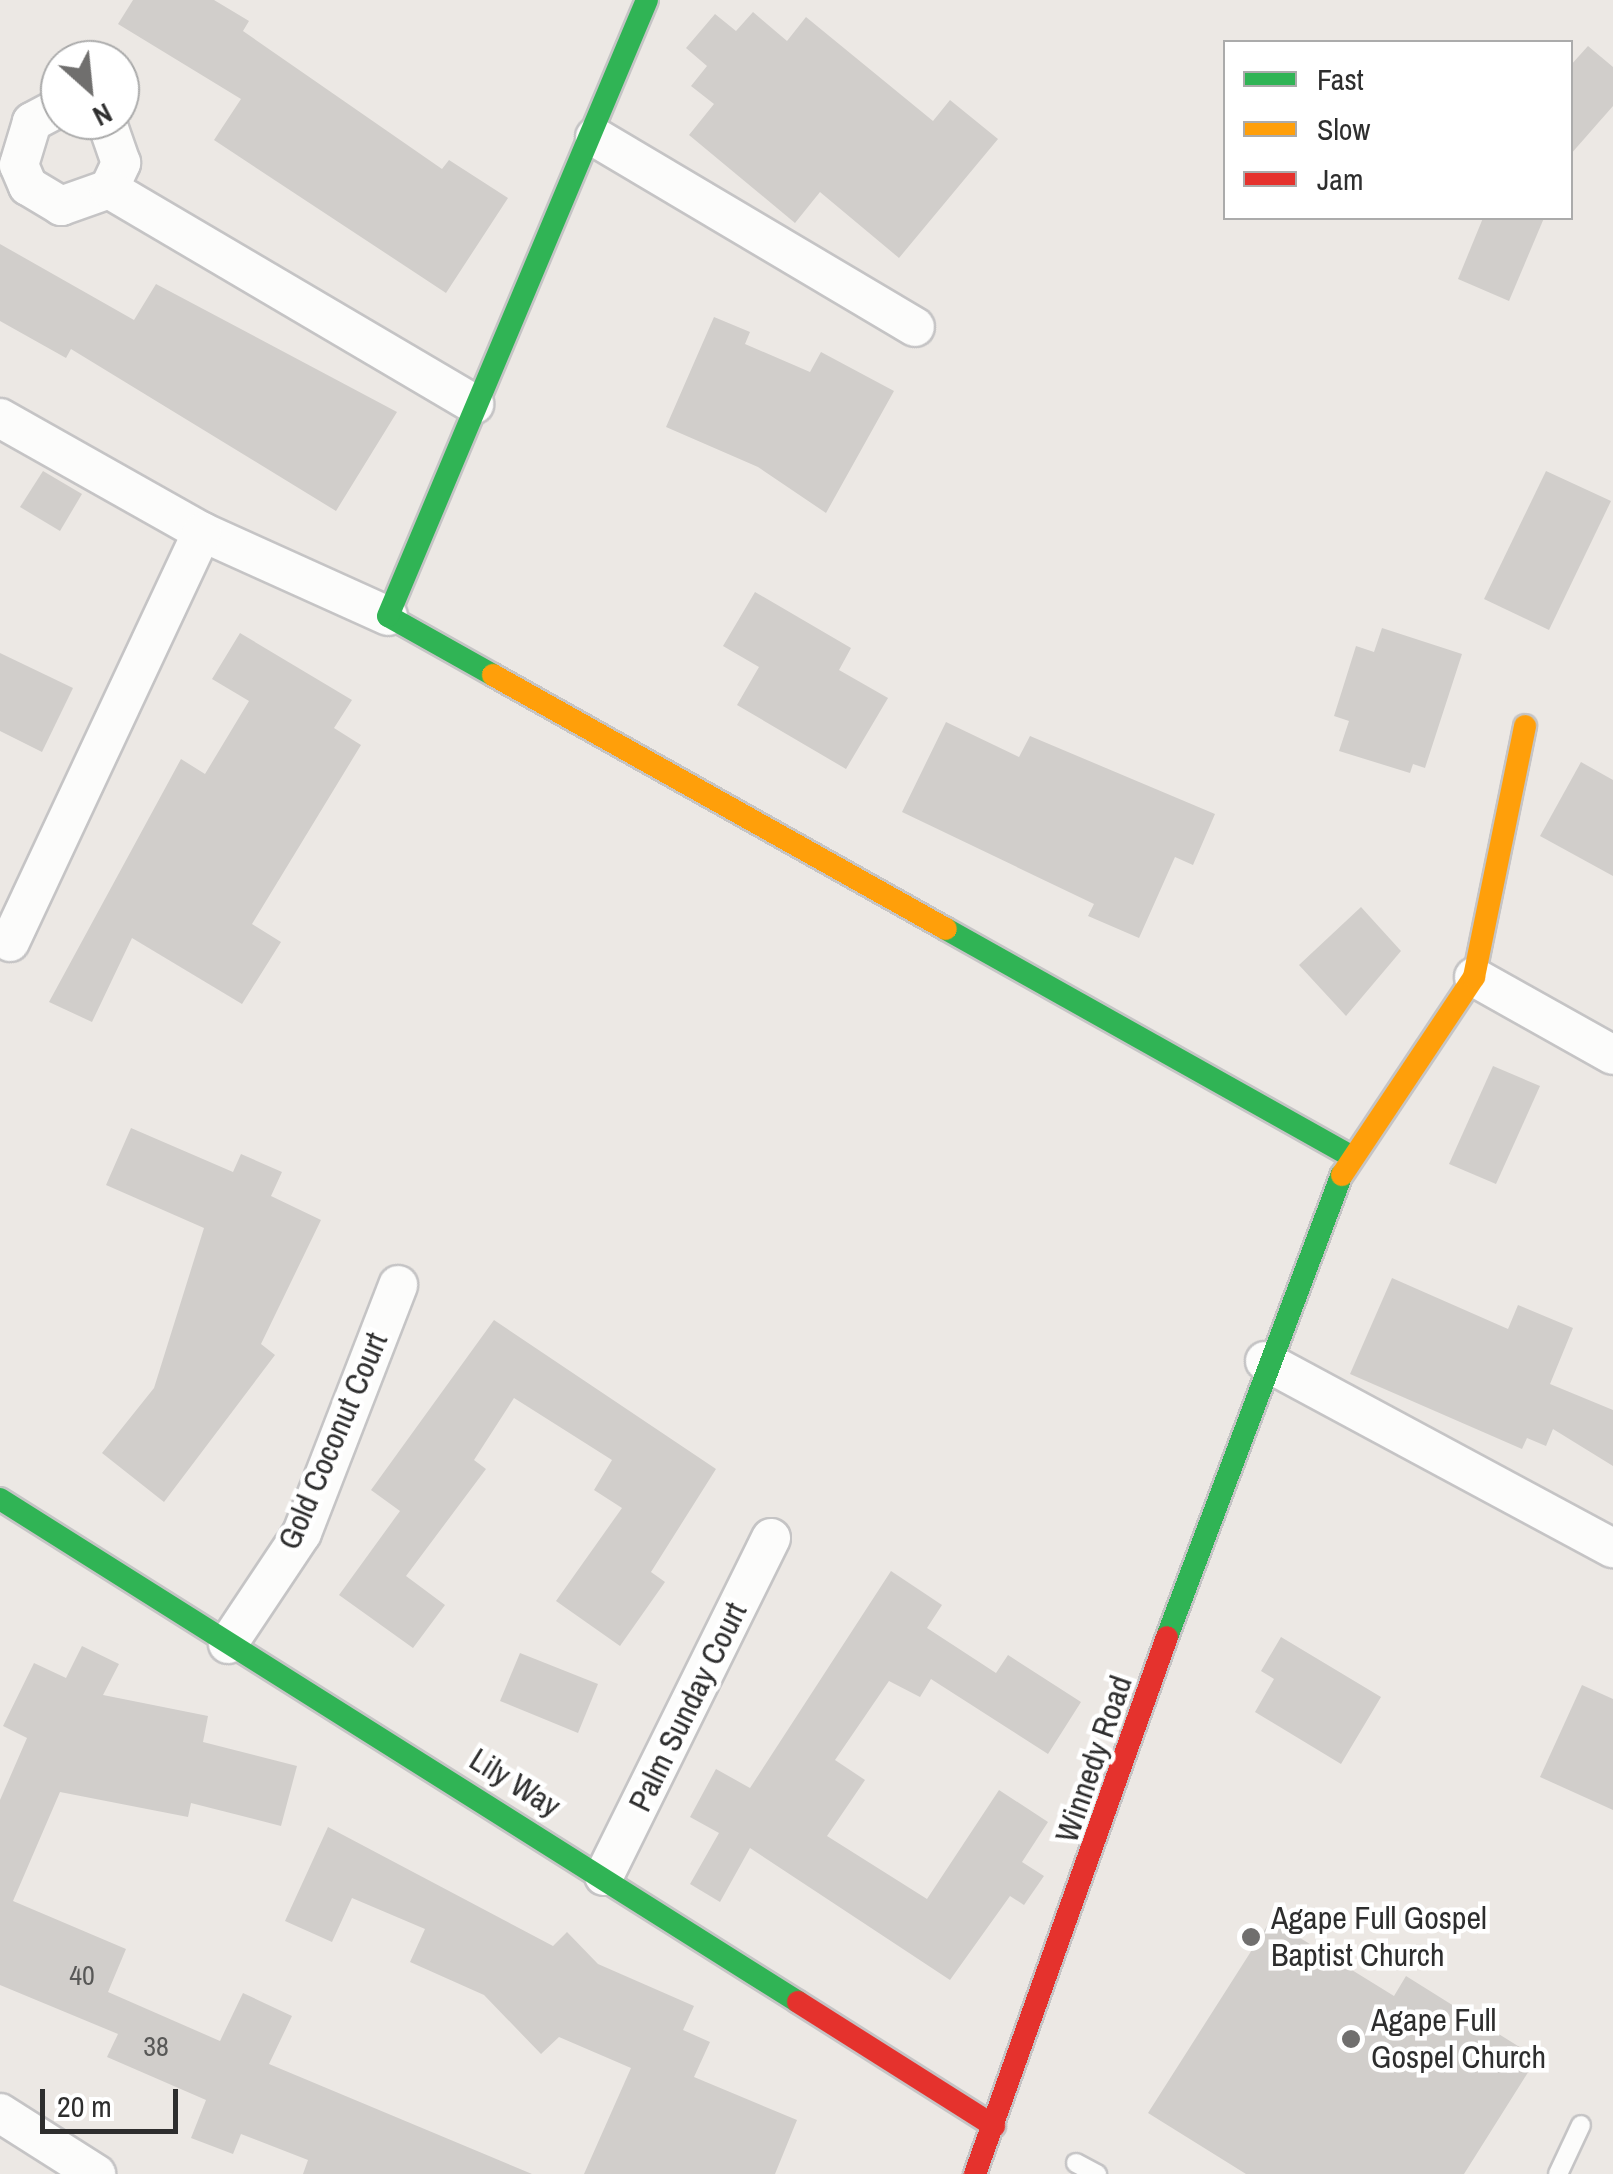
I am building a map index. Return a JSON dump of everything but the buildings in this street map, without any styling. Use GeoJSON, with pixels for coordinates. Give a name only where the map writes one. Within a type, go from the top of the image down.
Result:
{"type":"FeatureCollection","features":[{"type":"Feature","properties":{"kind":"street"},"geometry":{"type":"LineString","coordinates":[[388,616],[474,404],[595,137],[647,0]]}},
{"type":"Feature","properties":{"kind":"street"},"geometry":{"type":"LineString","coordinates":[[40,124],[22,140],[28,186],[61,206],[109,189],[120,163],[113,140]]}},
{"type":"Feature","properties":{"kind":"street"},"geometry":{"type":"LineString","coordinates":[[595,137],[915,327]]}},
{"type":"Feature","properties":{"kind":"street"},"geometry":{"type":"LineString","coordinates":[[109,189],[474,404]]}},
{"type":"Feature","properties":{"kind":"street"},"geometry":{"type":"LineString","coordinates":[[0,418],[202,532],[388,616],[1350,1156]]}},
{"type":"Feature","properties":{"kind":"street"},"geometry":{"type":"LineString","coordinates":[[10,942],[202,532]]}},
{"type":"Feature","properties":{"kind":"street"},"geometry":{"type":"LineString","coordinates":[[1525,726],[1474,977],[1613,1054]]}},
{"type":"Feature","properties":{"kind":"street","name":"Winnedy Road"},"geometry":{"type":"LineString","coordinates":[[975,2174],[1265,1361],[1350,1156],[1474,977]]}},
{"type":"Feature","properties":{"kind":"street","name":"Gold Coconut Court"},"geometry":{"type":"LineString","coordinates":[[228,1644],[302,1533],[398,1285]]}},
{"type":"Feature","properties":{"kind":"street"},"geometry":{"type":"LineString","coordinates":[[1265,1361],[1613,1548]]}},
{"type":"Feature","properties":{"kind":"street","name":"Lily Way"},"geometry":{"type":"LineString","coordinates":[[0,1499],[604,1876],[994,2126]]}},
{"type":"Feature","properties":{"kind":"street","name":"Palm Sunday Court"},"geometry":{"type":"LineString","coordinates":[[604,1876],[771,1538]]}},
{"type":"Feature","properties":{"kind":"street"},"geometry":{"type":"LineString","coordinates":[[0,2113],[96,2174]]}},
{"type":"Feature","properties":{"kind":"lane"},"geometry":{"type":"LineString","coordinates":[[1558,2174],[1581,2125]]}},
{"type":"Feature","properties":{"kind":"lane"},"geometry":{"type":"LineString","coordinates":[[1076,2163],[1097,2174]]}},
{"type":"Feature","properties":{"kind":"traffic: fast"},"geometry":{"type":"LineString","coordinates":[[493,675],[388,616],[647,0]]}},
{"type":"Feature","properties":{"kind":"traffic: fast"},"geometry":{"type":"LineString","coordinates":[[946,929],[1350,1156]]}},
{"type":"Feature","properties":{"kind":"traffic: fast"},"geometry":{"type":"LineString","coordinates":[[1167,1637],[1342,1175]]}},
{"type":"Feature","properties":{"kind":"traffic: fast"},"geometry":{"type":"LineString","coordinates":[[0,1499],[798,2002]]}},
{"type":"Feature","properties":{"kind":"traffic: slow"},"geometry":{"type":"LineString","coordinates":[[493,675],[946,929]]}},
{"type":"Feature","properties":{"kind":"traffic: slow"},"geometry":{"type":"LineString","coordinates":[[1342,1175],[1474,977],[1525,726]]}},
{"type":"Feature","properties":{"kind":"traffic: jam"},"geometry":{"type":"LineString","coordinates":[[975,2174],[1167,1637]]}},
{"type":"Feature","properties":{"kind":"traffic: jam"},"geometry":{"type":"LineString","coordinates":[[798,2002],[994,2126]]}},
{"type":"Feature","properties":{"kind":"place","name":"Agape Full Gospel Baptist Church"},"geometry":{"type":"Point","coordinates":[1251,1937]}},
{"type":"Feature","properties":{"kind":"place","name":"Agape Full Gospel Church"},"geometry":{"type":"Point","coordinates":[1351,2039]}}]}
